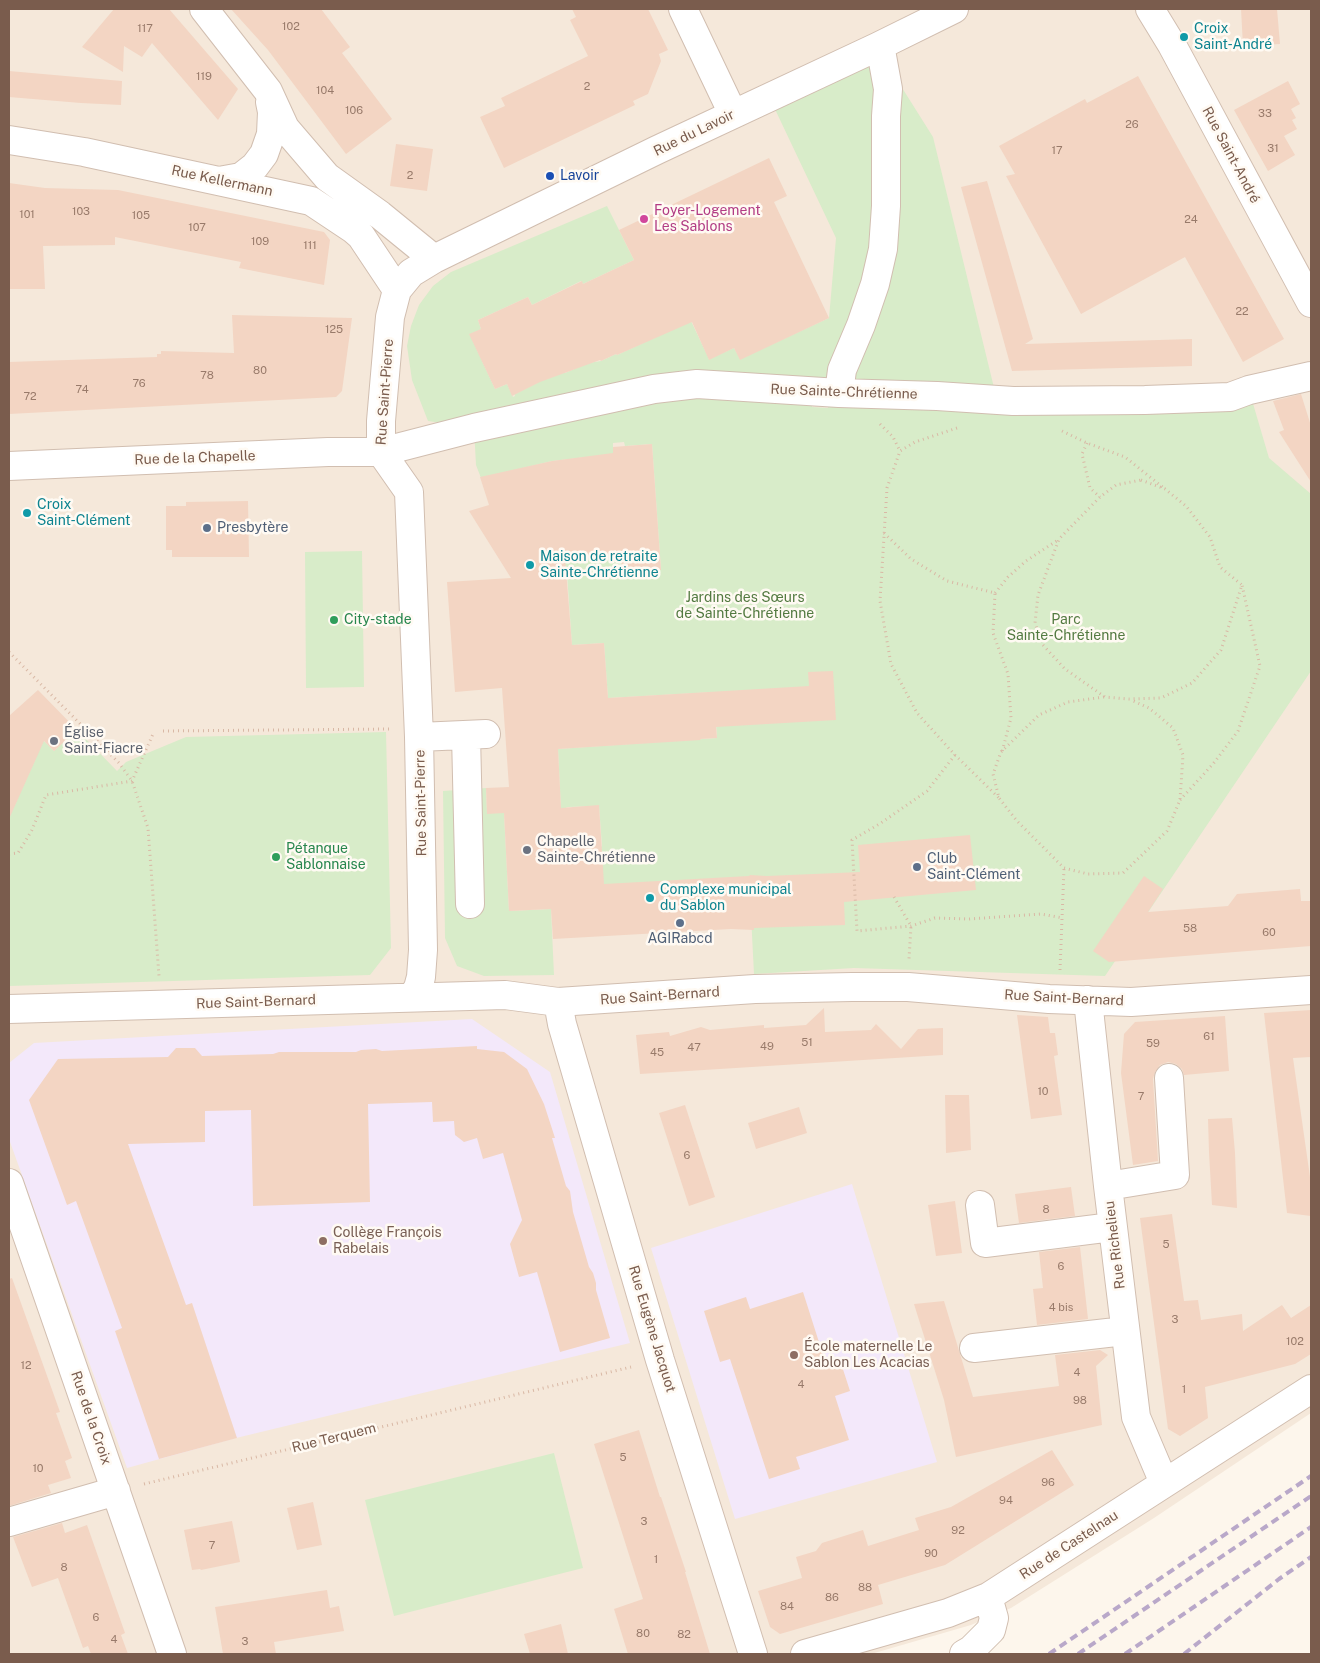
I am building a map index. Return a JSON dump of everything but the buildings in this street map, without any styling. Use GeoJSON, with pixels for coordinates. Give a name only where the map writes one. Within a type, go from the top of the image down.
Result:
{"type":"FeatureCollection","features":[{"type":"Feature","properties":{"kind":"street"},"geometry":{"type":"LineString","coordinates":[[204,9],[268,91],[285,128],[328,177],[380,215],[434,259]]}},
{"type":"Feature","properties":{"kind":"street"},"geometry":{"type":"LineString","coordinates":[[683,9],[733,114]]}},
{"type":"Feature","properties":{"kind":"street","name":"Rue du Lavoir"},"geometry":{"type":"LineString","coordinates":[[434,259],[954,9]]}},
{"type":"Feature","properties":{"kind":"street","name":"Rue Saint-André"},"geometry":{"type":"LineString","coordinates":[[1150,9],[1172,45],[1311,302]]}},
{"type":"Feature","properties":{"kind":"street"},"geometry":{"type":"LineString","coordinates":[[838,394],[842,370],[861,326],[875,284],[883,249],[886,206],[886,116],[888,89],[882,56],[877,47]]}},
{"type":"Feature","properties":{"kind":"street"},"geometry":{"type":"LineString","coordinates":[[219,181],[241,177],[255,166],[264,154],[271,134],[272,112],[268,91]]}},
{"type":"Feature","properties":{"kind":"street","name":"Rue Kellermann"},"geometry":{"type":"LineString","coordinates":[[9,140],[84,152],[311,201],[361,236],[397,290]]}},
{"type":"Feature","properties":{"kind":"street"},"geometry":{"type":"LineString","coordinates":[[311,201],[328,177]]}},
{"type":"Feature","properties":{"kind":"street","name":"Rue Saint-Pierre"},"geometry":{"type":"LineString","coordinates":[[412,997],[418,988],[421,977],[423,950],[420,737],[409,492],[381,452],[381,421],[390,317],[397,290],[411,273],[434,259]]}},
{"type":"Feature","properties":{"kind":"street","name":"Rue Sainte-Chrétienne"},"geometry":{"type":"LineString","coordinates":[[381,452],[474,428],[654,389],[697,384],[838,394],[937,396],[1013,401],[1145,400],[1230,397],[1249,390],[1311,376]]}},
{"type":"Feature","properties":{"kind":"street","name":"Rue de la Chapelle"},"geometry":{"type":"LineString","coordinates":[[9,466],[328,452],[381,452]]}},
{"type":"Feature","properties":{"kind":"street"},"geometry":{"type":"LineString","coordinates":[[420,737],[476,734],[470,904]]}},
{"type":"Feature","properties":{"kind":"street","name":"Rue Saint-Bernard"},"geometry":{"type":"LineString","coordinates":[[9,1009],[505,995],[558,1002],[755,989],[908,987],[1048,999],[1131,1002],[1311,990]]}},
{"type":"Feature","properties":{"kind":"street","name":"Rue Richelieu"},"geometry":{"type":"LineString","coordinates":[[1088,1000],[1112,1227],[1136,1417],[1164,1483]]}},
{"type":"Feature","properties":{"kind":"street","name":"Rue Eugène Jacquot"},"geometry":{"type":"LineString","coordinates":[[558,1002],[562,1024],[660,1360],[753,1654]]}},
{"type":"Feature","properties":{"kind":"street"},"geometry":{"type":"LineString","coordinates":[[1108,1186],[1175,1176],[1169,1078]]}},
{"type":"Feature","properties":{"kind":"street","name":"Rue de la Croix"},"geometry":{"type":"LineString","coordinates":[[9,1183],[172,1654]]}},
{"type":"Feature","properties":{"kind":"street"},"geometry":{"type":"LineString","coordinates":[[980,1205],[985,1243],[1112,1227]]}},
{"type":"Feature","properties":{"kind":"street"},"geometry":{"type":"LineString","coordinates":[[974,1348],[1125,1331]]}},
{"type":"Feature","properties":{"kind":"street","name":"Rue de Castelnau"},"geometry":{"type":"LineString","coordinates":[[806,1654],[948,1612],[988,1597],[1311,1389]]}},
{"type":"Feature","properties":{"kind":"street"},"geometry":{"type":"LineString","coordinates":[[9,1522],[116,1491]]}},
{"type":"Feature","properties":{"kind":"street"},"geometry":{"type":"LineString","coordinates":[[964,1654],[971,1650],[991,1630],[994,1618],[988,1597]]}},
{"type":"Feature","properties":{"kind":"path"},"geometry":{"type":"LineString","coordinates":[[961,427],[915,442],[900,451],[887,488],[880,601],[891,664],[917,713],[955,755],[999,798],[1017,821],[1064,868],[1088,874],[1123,873],[1167,831],[1180,800],[1183,755],[1173,728],[1149,708],[1129,699]]}},
{"type":"Feature","properties":{"kind":"path"},"geometry":{"type":"LineString","coordinates":[[1054,428],[1125,457],[1186,506],[1210,537],[1220,567],[1242,585],[1260,666],[1238,731],[1213,764],[1180,800]]}},
{"type":"Feature","properties":{"kind":"path"},"geometry":{"type":"LineString","coordinates":[[1087,443],[1082,454],[1090,488],[1100,497]]}},
{"type":"Feature","properties":{"kind":"path"},"geometry":{"type":"LineString","coordinates":[[999,798],[993,774],[1002,752],[1011,718],[1008,674],[993,634],[995,593],[1008,577],[1026,561],[1059,539],[1100,497],[1116,484],[1140,480],[1165,489]]}},
{"type":"Feature","properties":{"kind":"path"},"geometry":{"type":"LineString","coordinates":[[883,532],[911,559],[948,580],[995,593]]}},
{"type":"Feature","properties":{"kind":"path"},"geometry":{"type":"LineString","coordinates":[[1059,539],[1038,595],[1035,623],[1042,644],[1065,670],[1105,697]]}},
{"type":"Feature","properties":{"kind":"path"},"geometry":{"type":"LineString","coordinates":[[1002,752],[1039,715],[1068,702],[1105,697],[1129,699],[1161,698],[1192,683],[1221,650],[1242,585]]}},
{"type":"Feature","properties":{"kind":"path"},"geometry":{"type":"LineString","coordinates":[[9,652],[119,763],[132,782],[148,828],[162,1004]]}},
{"type":"Feature","properties":{"kind":"path"},"geometry":{"type":"LineString","coordinates":[[163,731],[390,730],[420,737]]}},
{"type":"Feature","properties":{"kind":"path"},"geometry":{"type":"LineString","coordinates":[[132,782],[153,734]]}},
{"type":"Feature","properties":{"kind":"path"},"geometry":{"type":"LineString","coordinates":[[955,755],[927,791],[897,813],[852,840],[857,931],[911,926],[935,918],[969,919],[1041,914],[1063,918]]}},
{"type":"Feature","properties":{"kind":"path"},"geometry":{"type":"LineString","coordinates":[[9,854],[18,853],[32,830],[46,795],[132,782]]}},
{"type":"Feature","properties":{"kind":"path"},"geometry":{"type":"LineString","coordinates":[[1048,999],[1048,985],[1060,973],[1064,868]]}},
{"type":"Feature","properties":{"kind":"path"},"geometry":{"type":"LineString","coordinates":[[894,897],[911,926]]}},
{"type":"Feature","properties":{"kind":"path","name":"Rue Terquem"},"geometry":{"type":"LineString","coordinates":[[116,1491],[660,1360]]}},
{"type":"Feature","properties":{"kind":"shaded area"},"geometry":{"type":"Polygon","coordinates":[[[9,9],[1311,9],[1311,1413],[1154,1518],[1011,1608],[971,1625],[871,1654],[9,1654],[9,9]]]}},
{"type":"Feature","properties":{"kind":"shaded area","name":"Collège François Rabelais"},"geometry":{"type":"Polygon","coordinates":[[[472,1019],[550,1072],[630,1343],[236,1438],[127,1468],[9,1139],[9,1063],[34,1043],[472,1019]]]}},
{"type":"Feature","properties":{"kind":"shaded area","name":"École maternelle Le Sablon Les Acacias"},"geometry":{"type":"Polygon","coordinates":[[[852,1184],[937,1462],[735,1519],[651,1248],[852,1184]]]}},
{"type":"Feature","properties":{"kind":"green space"},"geometry":{"type":"Polygon","coordinates":[[[882,56],[933,137],[997,400],[1249,390],[1269,458],[1311,494],[1311,671],[1105,976],[854,968],[754,974],[749,877],[565,887],[602,846],[599,806],[568,807],[561,810],[558,749],[717,738],[714,692],[608,698],[604,643],[572,645],[567,574],[560,558],[621,554],[622,576],[633,576],[633,571],[661,569],[652,444],[625,446],[624,442],[613,443],[613,454],[552,461],[481,478],[476,465],[474,428],[428,421],[412,380],[407,346],[411,326],[419,305],[433,286],[451,272],[607,206],[634,260],[583,284],[581,281],[532,305],[528,297],[478,320],[481,329],[470,335],[495,389],[507,384],[513,397],[515,396],[514,392],[563,371],[565,373],[588,363],[601,361],[617,355],[691,321],[709,359],[734,348],[740,359],[829,318],[836,238],[773,105],[882,56]],[[813,393],[812,407],[828,408],[829,393],[813,393]]]}},
{"type":"Feature","properties":{"kind":"green space","name":"City-stade"},"geometry":{"type":"Polygon","coordinates":[[[362,551],[364,687],[306,688],[305,552],[362,551]]]}},
{"type":"Feature","properties":{"kind":"green space"},"geometry":{"type":"Polygon","coordinates":[[[77,730],[117,771],[126,762],[186,737],[386,732],[391,948],[370,975],[9,986],[9,794],[19,783],[36,733],[54,751],[77,730]]]}},
{"type":"Feature","properties":{"kind":"green space"},"geometry":{"type":"Polygon","coordinates":[[[486,788],[487,813],[504,813],[509,911],[551,909],[554,975],[484,976],[457,966],[445,938],[443,791],[486,788]]]}},
{"type":"Feature","properties":{"kind":"green space"},"geometry":{"type":"Polygon","coordinates":[[[554,1453],[583,1568],[394,1616],[365,1500],[554,1453]]]}},
{"type":"Feature","properties":{"kind":"railway"},"geometry":{"type":"LineString","coordinates":[[1049,1654],[1311,1476]]}},
{"type":"Feature","properties":{"kind":"railway"},"geometry":{"type":"LineString","coordinates":[[1078,1654],[1311,1496]]}},
{"type":"Feature","properties":{"kind":"railway"},"geometry":{"type":"LineString","coordinates":[[1125,1654],[1311,1527]]}},
{"type":"Feature","properties":{"kind":"railway"},"geometry":{"type":"LineString","coordinates":[[1184,1654],[1279,1579],[1311,1557]]}},
{"type":"Feature","properties":{"kind":"place","name":"Croix Saint-André"},"geometry":{"type":"Point","coordinates":[1184,37]}},
{"type":"Feature","properties":{"kind":"place","name":"Lavoir"},"geometry":{"type":"Point","coordinates":[550,176]}},
{"type":"Feature","properties":{"kind":"place","name":"Foyer-Logement Les Sablons"},"geometry":{"type":"Point","coordinates":[644,219]}},
{"type":"Feature","properties":{"kind":"place","name":"Croix Saint-Clément"},"geometry":{"type":"Point","coordinates":[27,513]}},
{"type":"Feature","properties":{"kind":"place","name":"Presbytère"},"geometry":{"type":"Point","coordinates":[207,528]}},
{"type":"Feature","properties":{"kind":"place","name":"Maison de retraite Sainte-Chrétienne"},"geometry":{"type":"Point","coordinates":[530,565]}},
{"type":"Feature","properties":{"kind":"place","name":"City-stade"},"geometry":{"type":"Point","coordinates":[334,620]}},
{"type":"Feature","properties":{"kind":"place","name":"Église Saint-Fiacre"},"geometry":{"type":"Point","coordinates":[54,741]}},
{"type":"Feature","properties":{"kind":"place","name":"Chapelle Sainte-Chrétienne"},"geometry":{"type":"Point","coordinates":[527,850]}},
{"type":"Feature","properties":{"kind":"place","name":"Pétanque Sablonnaise"},"geometry":{"type":"Point","coordinates":[276,857]}},
{"type":"Feature","properties":{"kind":"place","name":"Club Saint-Clément"},"geometry":{"type":"Point","coordinates":[917,867]}},
{"type":"Feature","properties":{"kind":"place","name":"Complexe municipal du Sablon"},"geometry":{"type":"Point","coordinates":[650,898]}},
{"type":"Feature","properties":{"kind":"place","name":"AGIRabcd"},"geometry":{"type":"Point","coordinates":[680,923]}},
{"type":"Feature","properties":{"kind":"place","name":"Collège François Rabelais"},"geometry":{"type":"Point","coordinates":[323,1241]}},
{"type":"Feature","properties":{"kind":"place","name":"École maternelle Le Sablon Les Acacias"},"geometry":{"type":"Point","coordinates":[794,1355]}},
{"type":"Feature","properties":{"kind":"park label","name":"Jardins des Sœurs de Sainte-Chrétienne"},"geometry":{"type":"Point","coordinates":[745,606]}},
{"type":"Feature","properties":{"kind":"park label","name":"Parc Sainte-Chrétienne"},"geometry":{"type":"Point","coordinates":[1066,628]}}]}
